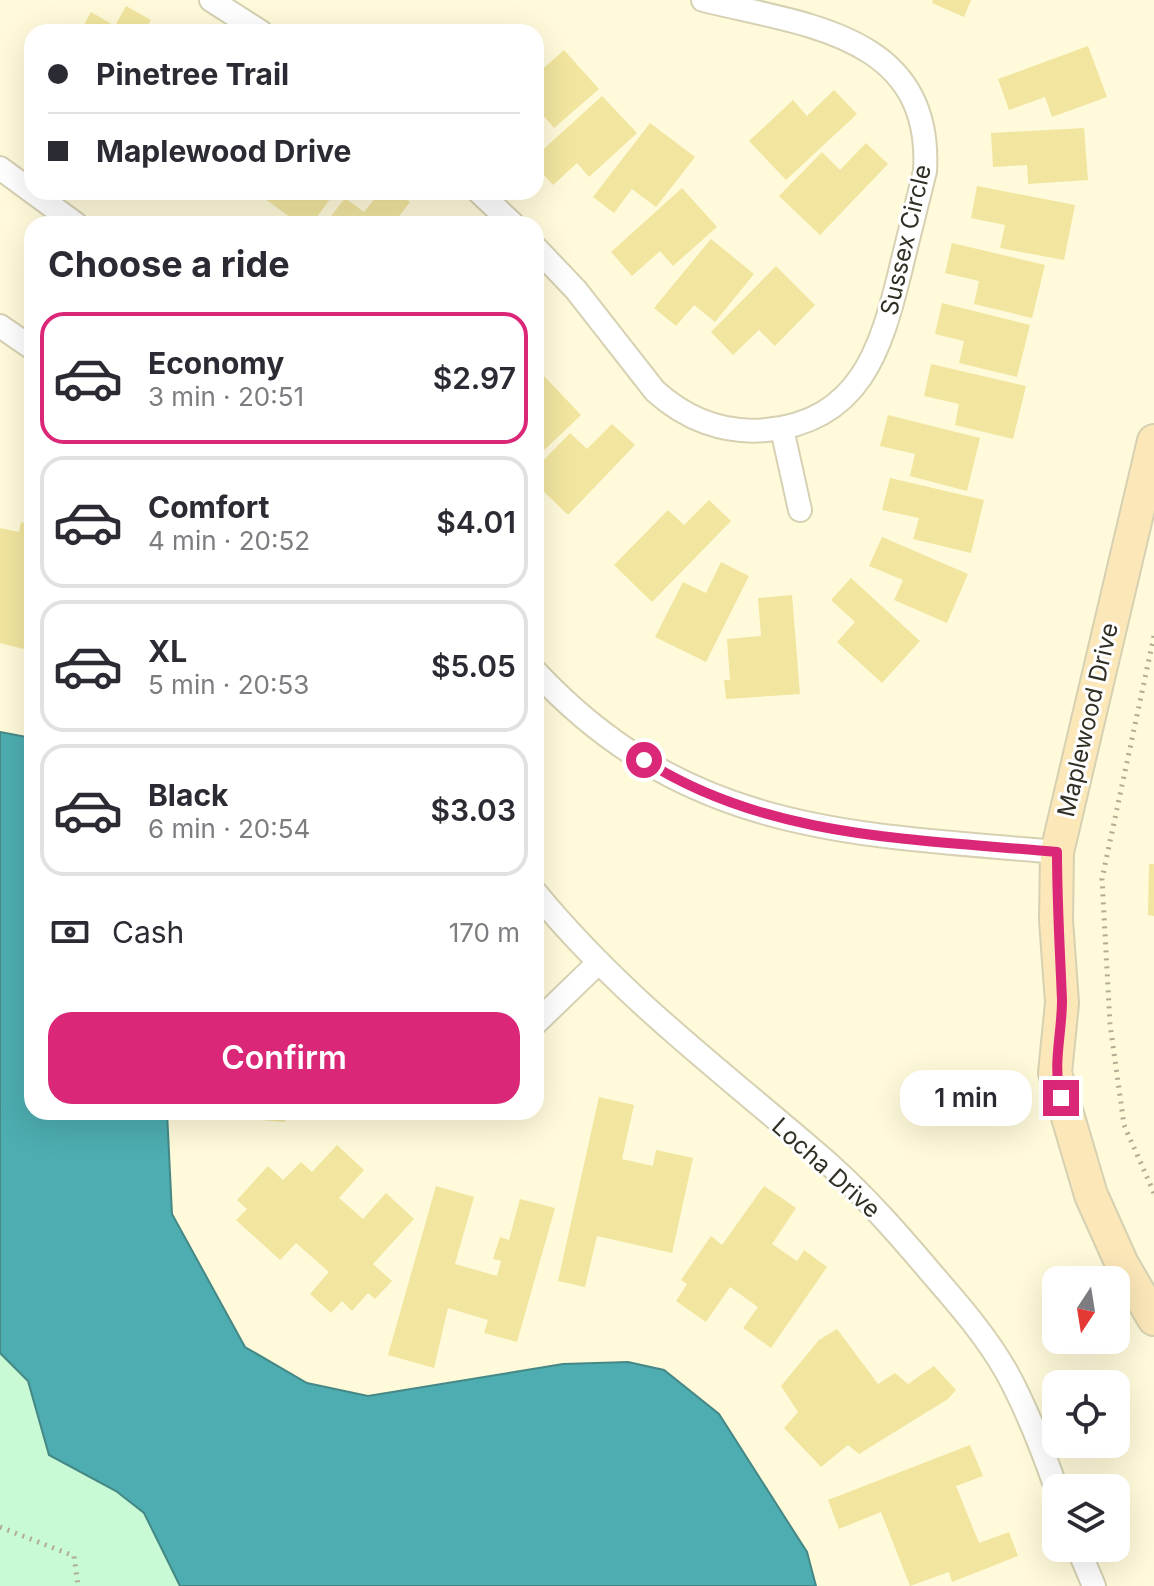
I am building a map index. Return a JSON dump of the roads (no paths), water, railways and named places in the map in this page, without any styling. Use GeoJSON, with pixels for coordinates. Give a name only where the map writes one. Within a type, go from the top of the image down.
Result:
{"type":"FeatureCollection","features":[{"type":"Feature","properties":{"kind":"street"},"geometry":{"type":"LineString","coordinates":[[211,0],[248,24]]}},
{"type":"Feature","properties":{"kind":"street","name":"Sussex Circle"},"geometry":{"type":"LineString","coordinates":[[544,257],[669,403],[707,424],[728,429],[782,429],[807,420],[841,400],[870,366],[879,346],[925,171],[924,129],[910,92],[887,63],[871,50],[832,32],[703,0]]}},
{"type":"Feature","properties":{"kind":"street"},"geometry":{"type":"LineString","coordinates":[[0,168],[24,186]]}},
{"type":"Feature","properties":{"kind":"street"},"geometry":{"type":"LineString","coordinates":[[43,200],[65,216]]}},
{"type":"Feature","properties":{"kind":"street"},"geometry":{"type":"LineString","coordinates":[[488,200],[504,216]]}},
{"type":"Feature","properties":{"kind":"street"},"geometry":{"type":"LineString","coordinates":[[0,326],[24,342]]}},
{"type":"Feature","properties":{"kind":"street"},"geometry":{"type":"LineString","coordinates":[[782,429],[800,510]]}},
{"type":"Feature","properties":{"kind":"street","name":"Maplewood Drive"},"geometry":{"type":"LineString","coordinates":[[1154,441],[1057,852],[1056,920],[1062,1003],[1055,1073],[1091,1195],[1122,1264],[1154,1319]]}},
{"type":"Feature","properties":{"kind":"street"},"geometry":{"type":"LineString","coordinates":[[544,679],[608,737],[662,771],[746,808],[843,832],[1057,852]]}},
{"type":"Feature","properties":{"kind":"street","name":"Locha Drive"},"geometry":{"type":"LineString","coordinates":[[544,902],[673,1035],[829,1164],[900,1235],[970,1317],[1005,1369],[1033,1424],[1051,1474]]}},
{"type":"Feature","properties":{"kind":"street"},"geometry":{"type":"LineString","coordinates":[[544,1015],[599,962]]}},
{"type":"Feature","properties":{"kind":"street"},"geometry":{"type":"LineString","coordinates":[[1084,1562],[1094,1586]]}},
{"type":"Feature","properties":{"kind":"water"},"geometry":{"type":"Polygon","coordinates":[[[0,732],[24,736],[24,1120],[167,1120],[172,1214],[245,1347],[307,1383],[368,1396],[563,1364],[628,1362],[664,1370],[719,1414],[807,1552],[816,1586],[180,1586],[144,1513],[116,1491],[49,1455],[28,1381],[0,1353],[0,732]]]}}]}
